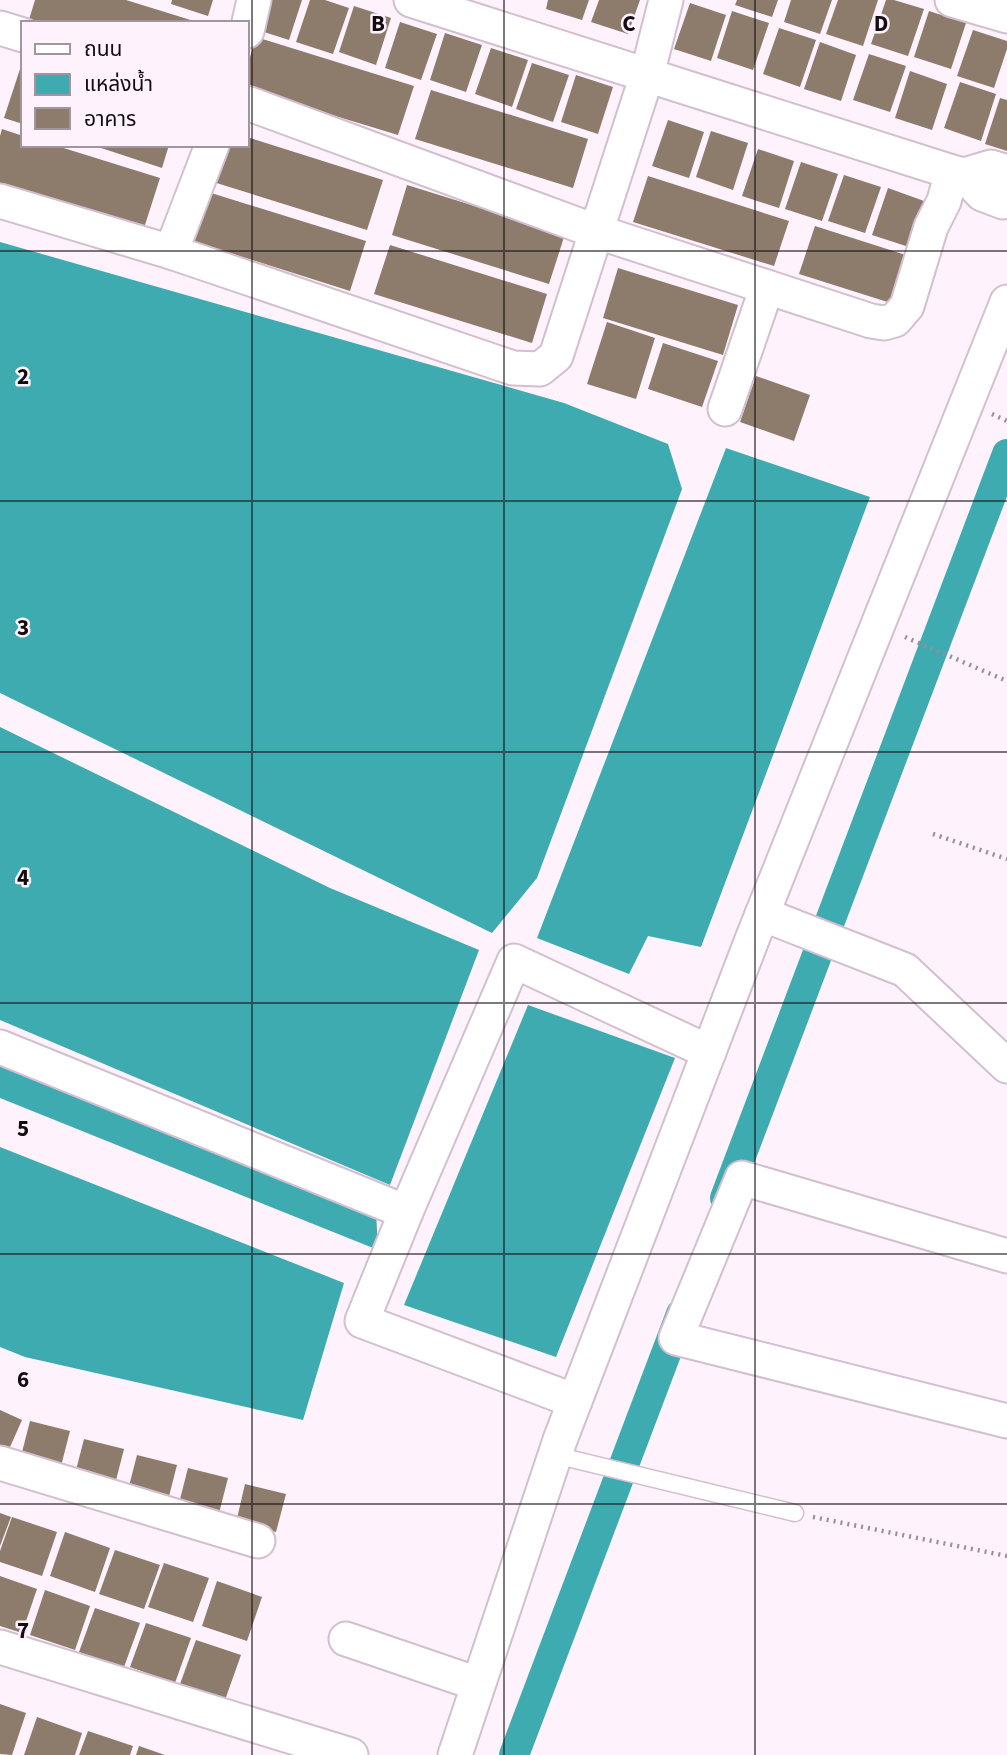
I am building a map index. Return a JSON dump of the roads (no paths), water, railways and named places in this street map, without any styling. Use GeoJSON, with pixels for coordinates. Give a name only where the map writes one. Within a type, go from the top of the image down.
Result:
{"type":"FeatureCollection","features":[{"type":"Feature","properties":{"kind":"street"},"geometry":{"type":"LineString","coordinates":[[248,27],[254,0]]}},
{"type":"Feature","properties":{"kind":"street"},"geometry":{"type":"LineString","coordinates":[[411,0],[958,173],[991,167],[1005,187]]}},
{"type":"Feature","properties":{"kind":"street"},"geometry":{"type":"LineString","coordinates":[[0,201],[171,252],[513,368],[540,369],[556,356],[647,75],[666,0]]}},
{"type":"Feature","properties":{"kind":"street"},"geometry":{"type":"LineString","coordinates":[[952,0],[1007,16]]}},
{"type":"Feature","properties":{"kind":"street"},"geometry":{"type":"LineString","coordinates":[[0,28],[21,34]]}},
{"type":"Feature","properties":{"kind":"street"},"geometry":{"type":"LineString","coordinates":[[248,103],[595,231],[884,323],[895,320],[907,306],[931,227],[958,173]]}},
{"type":"Feature","properties":{"kind":"street"},"geometry":{"type":"LineString","coordinates":[[171,252],[211,147]]}},
{"type":"Feature","properties":{"kind":"street"},"geometry":{"type":"LineString","coordinates":[[725,409],[767,287]]}},
{"type":"Feature","properties":{"kind":"street"},"geometry":{"type":"LineString","coordinates":[[455,1755],[478,1684],[566,1458],[575,1401],[709,1052],[770,918],[1007,302]]}},
{"type":"Feature","properties":{"kind":"street"},"geometry":{"type":"LineString","coordinates":[[770,918],[905,971],[1007,1066]]}},
{"type":"Feature","properties":{"kind":"street"},"geometry":{"type":"LineString","coordinates":[[575,1401],[362,1321],[514,961],[709,1052]]}},
{"type":"Feature","properties":{"kind":"street"},"geometry":{"type":"LineString","coordinates":[[0,1047],[406,1212]]}},
{"type":"Feature","properties":{"kind":"street"},"geometry":{"type":"LineString","coordinates":[[1007,1256],[742,1178],[676,1338],[1007,1420]]}},
{"type":"Feature","properties":{"kind":"street"},"geometry":{"type":"LineString","coordinates":[[0,1463],[258,1541]]}},
{"type":"Feature","properties":{"kind":"street"},"geometry":{"type":"LineString","coordinates":[[346,1639],[478,1684]]}},
{"type":"Feature","properties":{"kind":"street"},"geometry":{"type":"LineString","coordinates":[[0,1647],[351,1755]]}},
{"type":"Feature","properties":{"kind":"lane"},"geometry":{"type":"LineString","coordinates":[[566,1458],[795,1513]]}},
{"type":"Feature","properties":{"kind":"water"},"geometry":{"type":"Polygon","coordinates":[[[0,242],[564,403],[668,444],[682,489],[537,878],[492,933],[0,693],[0,242]]]}},
{"type":"Feature","properties":{"kind":"water"},"geometry":{"type":"Polygon","coordinates":[[[726,448],[870,497],[701,947],[648,936],[629,974],[537,938],[726,448]]]}},
{"type":"Feature","properties":{"kind":"water"},"geometry":{"type":"Polygon","coordinates":[[[0,727],[330,888],[479,950],[390,1185],[0,1020],[0,727]]]}},
{"type":"Feature","properties":{"kind":"water"},"geometry":{"type":"Polygon","coordinates":[[[528,1005],[675,1058],[556,1357],[404,1305],[528,1005]]]}},
{"type":"Feature","properties":{"kind":"water"},"geometry":{"type":"Polygon","coordinates":[[[0,1061],[376,1211],[378,1250],[0,1098],[0,1061]]]}},
{"type":"Feature","properties":{"kind":"water"},"geometry":{"type":"Polygon","coordinates":[[[0,1147],[344,1283],[303,1420],[25,1357],[0,1347],[0,1147]]]}},
{"type":"Feature","properties":{"kind":"waterway"},"geometry":{"type":"LineString","coordinates":[[725,1198],[1007,454]]}},
{"type":"Feature","properties":{"kind":"waterway"},"geometry":{"type":"LineString","coordinates":[[514,1755],[681,1314]]}}]}
